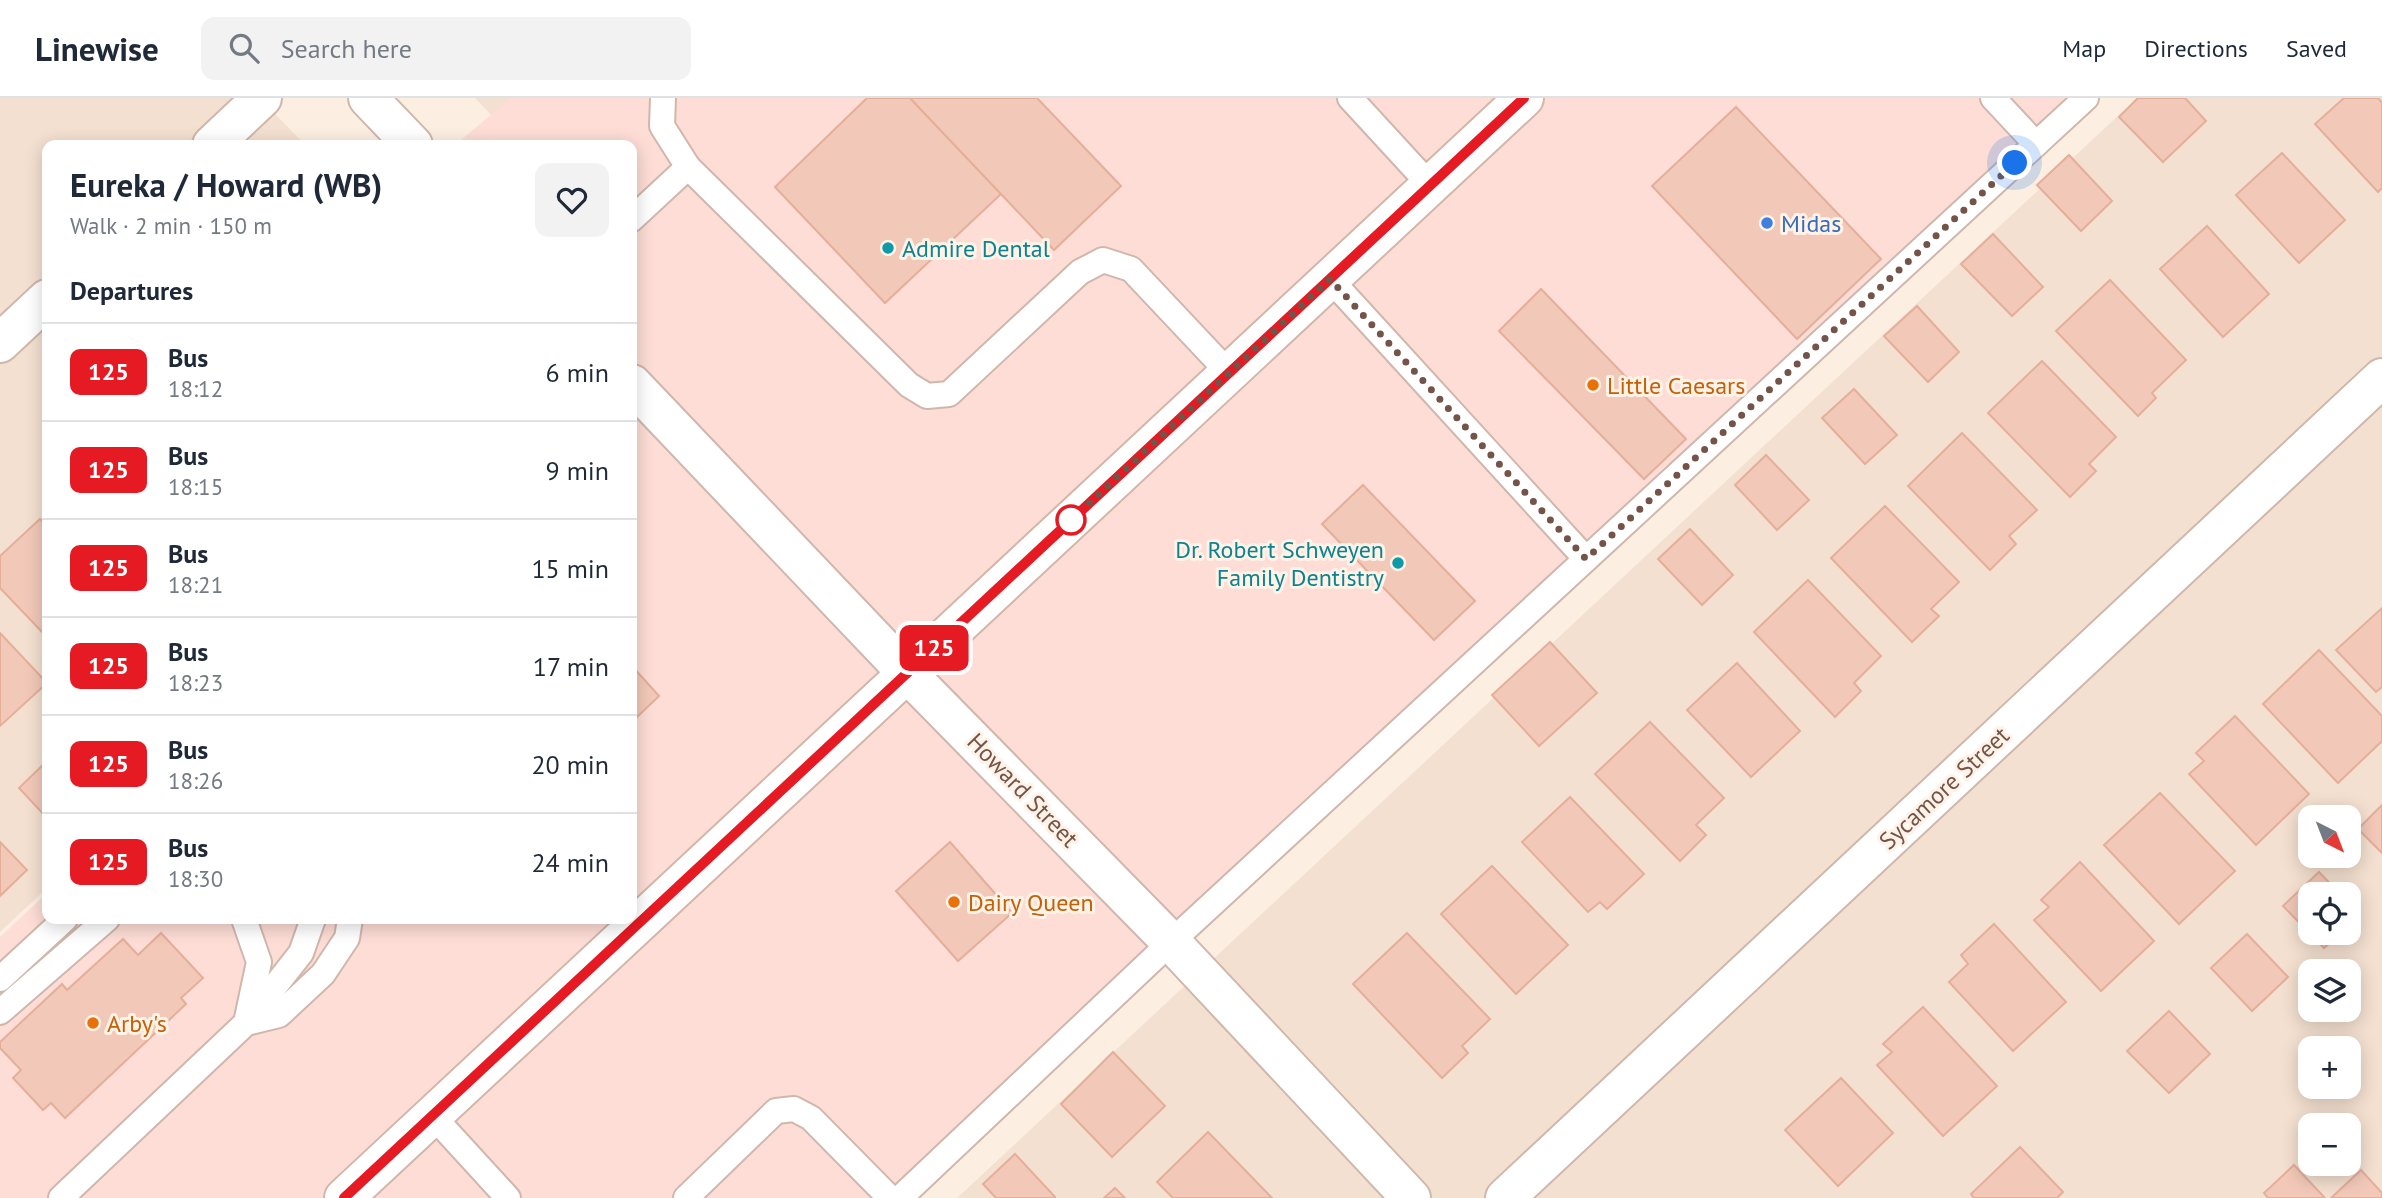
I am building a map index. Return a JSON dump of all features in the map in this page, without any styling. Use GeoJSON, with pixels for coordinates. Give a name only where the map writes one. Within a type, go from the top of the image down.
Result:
{"type":"FeatureCollection","features":[{"type":"Feature","properties":{"kind":"street"},"geometry":{"type":"LineString","coordinates":[[217,140],[262,98]]}},
{"type":"Feature","properties":{"kind":"street"},"geometry":{"type":"LineString","coordinates":[[368,98],[408,140]]}},
{"type":"Feature","properties":{"kind":"street"},"geometry":{"type":"LineString","coordinates":[[344,1198],[1524,98]]}},
{"type":"Feature","properties":{"kind":"street"},"geometry":{"type":"LineString","coordinates":[[0,343],[42,304]]}},
{"type":"Feature","properties":{"kind":"street","name":"Sycamore Street"},"geometry":{"type":"LineString","coordinates":[[1505,1198],[2382,378]]}},
{"type":"Feature","properties":{"kind":"street","name":"Howard Street"},"geometry":{"type":"LineString","coordinates":[[637,389],[907,673],[1171,942],[1411,1198]]}},
{"type":"Feature","properties":{"kind":"lane"},"geometry":{"type":"LineString","coordinates":[[663,98],[662,126],[688,167],[909,385],[927,396],[948,394],[1080,272],[1103,260],[1131,269],[1228,373]]}},
{"type":"Feature","properties":{"kind":"lane"},"geometry":{"type":"LineString","coordinates":[[1350,98],[1430,185]]}},
{"type":"Feature","properties":{"kind":"lane"},"geometry":{"type":"LineString","coordinates":[[1993,98],[2036,144]]}},
{"type":"Feature","properties":{"kind":"lane"},"geometry":{"type":"LineString","coordinates":[[900,1198],[1171,942],[2086,98]]}},
{"type":"Feature","properties":{"kind":"lane"},"geometry":{"type":"LineString","coordinates":[[637,214],[688,167]]}},
{"type":"Feature","properties":{"kind":"lane"},"geometry":{"type":"LineString","coordinates":[[1330,279],[1586,559]]}},
{"type":"Feature","properties":{"kind":"lane"},"geometry":{"type":"LineString","coordinates":[[0,979],[60,924]]}},
{"type":"Feature","properties":{"kind":"lane"},"geometry":{"type":"LineString","coordinates":[[0,1012],[101,924]]}},
{"type":"Feature","properties":{"kind":"lane"},"geometry":{"type":"LineString","coordinates":[[246,924],[259,962],[246,1023]]}},
{"type":"Feature","properties":{"kind":"lane"},"geometry":{"type":"LineString","coordinates":[[61,1198],[246,1023],[301,953],[311,924]]}},
{"type":"Feature","properties":{"kind":"lane"},"geometry":{"type":"LineString","coordinates":[[246,1023],[279,1015],[323,974],[347,938],[349,924]]}},
{"type":"Feature","properties":{"kind":"lane"},"geometry":{"type":"LineString","coordinates":[[685,1198],[776,1111],[794,1108],[811,1118],[890,1198]]}},
{"type":"Feature","properties":{"kind":"lane"},"geometry":{"type":"LineString","coordinates":[[432,1115],[508,1198]]}},
{"type":"Feature","properties":{"kind":"shaded area"},"geometry":{"type":"Polygon","coordinates":[[[0,98],[260,98],[300,140],[42,140],[42,893],[0,932],[0,98]]]}},
{"type":"Feature","properties":{"kind":"shaded area"},"geometry":{"type":"Polygon","coordinates":[[[475,98],[511,98],[492,116],[475,98]]]}},
{"type":"Feature","properties":{"kind":"shaded area"},"geometry":{"type":"Polygon","coordinates":[[[511,98],[2086,98],[900,1198],[0,1198],[0,937],[42,898],[42,924],[637,924],[637,140],[461,140],[511,98]]]}},
{"type":"Feature","properties":{"kind":"shaded area"},"geometry":{"type":"Polygon","coordinates":[[[2137,98],[2382,98],[2382,1198],[957,1198],[2137,98]]]}},
{"type":"Feature","properties":{"kind":"building","name":"Admire Dental"},"geometry":{"type":"Polygon","coordinates":[[[867,98],[910,98],[1001,194],[885,303],[775,187],[867,98]]]}},
{"type":"Feature","properties":{"kind":"building"},"geometry":{"type":"Polygon","coordinates":[[[910,98],[1037,98],[1121,186],[1054,250],[910,98]]]}},
{"type":"Feature","properties":{"kind":"building"},"geometry":{"type":"Polygon","coordinates":[[[2138,98],[2185,98],[2206,121],[2163,162],[2119,117],[2138,98]]]}},
{"type":"Feature","properties":{"kind":"building"},"geometry":{"type":"Polygon","coordinates":[[[2344,98],[2378,98],[2382,103],[2382,188],[2378,192],[2315,124],[2344,98]]]}},
{"type":"Feature","properties":{"kind":"building","name":"Midas"},"geometry":{"type":"Polygon","coordinates":[[[1736,107],[1881,259],[1797,339],[1652,186],[1736,107]]]}},
{"type":"Feature","properties":{"kind":"building"},"geometry":{"type":"Polygon","coordinates":[[[2282,153],[2345,220],[2299,263],[2236,195],[2282,153]]]}},
{"type":"Feature","properties":{"kind":"building"},"geometry":{"type":"Polygon","coordinates":[[[2069,155],[2112,201],[2081,231],[2037,185],[2069,155]]]}},
{"type":"Feature","properties":{"kind":"building"},"geometry":{"type":"Polygon","coordinates":[[[2207,226],[2269,294],[2223,337],[2160,269],[2207,226]]]}},
{"type":"Feature","properties":{"kind":"building"},"geometry":{"type":"Polygon","coordinates":[[[1993,234],[2043,287],[2012,316],[1961,264],[1993,234]]]}},
{"type":"Feature","properties":{"kind":"building"},"geometry":{"type":"Polygon","coordinates":[[[2110,280],[2186,360],[2152,393],[2156,398],[2138,416],[2056,331],[2110,280]]]}},
{"type":"Feature","properties":{"kind":"building","name":"Little Caesars"},"geometry":{"type":"Polygon","coordinates":[[[1541,289],[1686,439],[1644,479],[1499,331],[1541,289]]]}},
{"type":"Feature","properties":{"kind":"building"},"geometry":{"type":"Polygon","coordinates":[[[1917,306],[1959,352],[1928,382],[1884,336],[1917,306]]]}},
{"type":"Feature","properties":{"kind":"building"},"geometry":{"type":"Polygon","coordinates":[[[2042,361],[2116,437],[2089,464],[2096,471],[2070,497],[1988,413],[2042,361]]]}},
{"type":"Feature","properties":{"kind":"building"},"geometry":{"type":"Polygon","coordinates":[[[1854,389],[1897,435],[1865,464],[1822,418],[1854,389]]]}},
{"type":"Feature","properties":{"kind":"building"},"geometry":{"type":"Polygon","coordinates":[[[1962,433],[2037,510],[2009,536],[2016,544],[1990,570],[1908,486],[1962,433]]]}},
{"type":"Feature","properties":{"kind":"building"},"geometry":{"type":"Polygon","coordinates":[[[1766,455],[1809,500],[1777,530],[1735,485],[1766,455]]]}},
{"type":"Feature","properties":{"kind":"building","name":"Dr. Robert Schweyen Family Dentistry"},"geometry":{"type":"Polygon","coordinates":[[[1363,485],[1475,601],[1434,640],[1322,524],[1363,485]]]}},
{"type":"Feature","properties":{"kind":"building"},"geometry":{"type":"Polygon","coordinates":[[[1885,506],[1959,582],[1931,609],[1939,616],[1912,642],[1831,558],[1885,506]]]}},
{"type":"Feature","properties":{"kind":"building"},"geometry":{"type":"Polygon","coordinates":[[[40,519],[42,521],[42,632],[0,588],[0,556],[40,519]]]}},
{"type":"Feature","properties":{"kind":"building"},"geometry":{"type":"Polygon","coordinates":[[[1690,529],[1733,575],[1702,605],[1658,559],[1690,529]]]}},
{"type":"Feature","properties":{"kind":"building"},"geometry":{"type":"Polygon","coordinates":[[[1808,580],[1881,656],[1854,683],[1861,691],[1835,717],[1754,632],[1808,580]]]}},
{"type":"Feature","properties":{"kind":"building"},"geometry":{"type":"Polygon","coordinates":[[[2382,608],[2382,687],[2376,692],[2336,650],[2382,608]]]}},
{"type":"Feature","properties":{"kind":"building"},"geometry":{"type":"Polygon","coordinates":[[[0,633],[42,678],[42,688],[0,726],[0,633]]]}},
{"type":"Feature","properties":{"kind":"building"},"geometry":{"type":"Polygon","coordinates":[[[1550,642],[1597,693],[1539,746],[1492,695],[1550,642]]]}},
{"type":"Feature","properties":{"kind":"building"},"geometry":{"type":"Polygon","coordinates":[[[2319,650],[2382,716],[2382,741],[2338,783],[2263,704],[2319,650]]]}},
{"type":"Feature","properties":{"kind":"building"},"geometry":{"type":"Polygon","coordinates":[[[1737,663],[1800,731],[1751,777],[1687,710],[1737,663]]]}},
{"type":"Feature","properties":{"kind":"building"},"geometry":{"type":"Polygon","coordinates":[[[637,672],[659,696],[637,717],[637,672]]]}},
{"type":"Feature","properties":{"kind":"building"},"geometry":{"type":"Polygon","coordinates":[[[2235,716],[2309,794],[2256,845],[2189,774],[2204,761],[2196,753],[2235,716]]]}},
{"type":"Feature","properties":{"kind":"building"},"geometry":{"type":"Polygon","coordinates":[[[1650,722],[1724,798],[1696,825],[1706,835],[1680,861],[1595,774],[1650,722]]]}},
{"type":"Feature","properties":{"kind":"building"},"geometry":{"type":"Polygon","coordinates":[[[42,766],[42,813],[19,788],[42,766]]]}},
{"type":"Feature","properties":{"kind":"building"},"geometry":{"type":"Polygon","coordinates":[[[2160,793],[2235,871],[2179,924],[2104,845],[2160,793]]]}},
{"type":"Feature","properties":{"kind":"building"},"geometry":{"type":"Polygon","coordinates":[[[1570,797],[1644,874],[1607,909],[1600,902],[1588,912],[1522,842],[1570,797]]]}},
{"type":"Feature","properties":{"kind":"building"},"geometry":{"type":"Polygon","coordinates":[[[2382,805],[2382,853],[2361,832],[2361,826],[2382,805]]]}},
{"type":"Feature","properties":{"kind":"building"},"geometry":{"type":"Polygon","coordinates":[[[0,842],[27,870],[0,896],[0,842]]]}},
{"type":"Feature","properties":{"kind":"building","name":"Dairy Queen"},"geometry":{"type":"Polygon","coordinates":[[[950,842],[1012,913],[958,961],[896,891],[950,842]]]}},
{"type":"Feature","properties":{"kind":"building"},"geometry":{"type":"Polygon","coordinates":[[[2080,862],[2154,941],[2101,991],[2034,920],[2049,907],[2041,900],[2080,862]]]}},
{"type":"Feature","properties":{"kind":"building"},"geometry":{"type":"Polygon","coordinates":[[[1492,866],[1568,945],[1516,994],[1441,914],[1492,866]]]}},
{"type":"Feature","properties":{"kind":"building"},"geometry":{"type":"Polygon","coordinates":[[[2319,872],[2329,882],[2308,882],[2319,872]]]}},
{"type":"Feature","properties":{"kind":"building"},"geometry":{"type":"Polygon","coordinates":[[[2298,892],[2298,921],[2283,906],[2298,892]]]}},
{"type":"Feature","properties":{"kind":"building"},"geometry":{"type":"Polygon","coordinates":[[[1994,924],[2066,1002],[2013,1051],[1949,982],[1968,964],[1961,955],[1994,924]]]}},
{"type":"Feature","properties":{"kind":"building","name":"Arby's"},"geometry":{"type":"Polygon","coordinates":[[[161,933],[203,978],[181,998],[186,1004],[65,1118],[51,1103],[43,1110],[13,1078],[21,1070],[0,1048],[0,1042],[62,984],[67,990],[123,939],[138,955],[161,933]]]}},
{"type":"Feature","properties":{"kind":"building"},"geometry":{"type":"Polygon","coordinates":[[[1407,933],[1490,1019],[1462,1046],[1468,1053],[1442,1078],[1353,984],[1407,933]]]}},
{"type":"Feature","properties":{"kind":"building"},"geometry":{"type":"Polygon","coordinates":[[[2247,934],[2288,977],[2252,1011],[2211,968],[2247,934]]]}},
{"type":"Feature","properties":{"kind":"building"},"geometry":{"type":"Polygon","coordinates":[[[1923,1007],[1997,1086],[1943,1136],[1877,1065],[1892,1052],[1883,1044],[1923,1007]]]}},
{"type":"Feature","properties":{"kind":"building"},"geometry":{"type":"Polygon","coordinates":[[[2169,1011],[2210,1054],[2169,1093],[2127,1051],[2169,1011]]]}},
{"type":"Feature","properties":{"kind":"building"},"geometry":{"type":"Polygon","coordinates":[[[1113,1052],[1165,1106],[1112,1157],[1061,1104],[1113,1052]]]}},
{"type":"Feature","properties":{"kind":"building"},"geometry":{"type":"Polygon","coordinates":[[[1841,1078],[1893,1133],[1838,1186],[1785,1130],[1841,1078]]]}},
{"type":"Feature","properties":{"kind":"building"},"geometry":{"type":"Polygon","coordinates":[[[1208,1132],[1272,1198],[1173,1198],[1157,1182],[1208,1132]]]}},
{"type":"Feature","properties":{"kind":"building"},"geometry":{"type":"Polygon","coordinates":[[[2020,1147],[2063,1192],[2057,1198],[1974,1198],[1971,1194],[2020,1147]]]}},
{"type":"Feature","properties":{"kind":"building"},"geometry":{"type":"Polygon","coordinates":[[[1015,1154],[1055,1198],[996,1198],[983,1184],[1015,1154]]]}},
{"type":"Feature","properties":{"kind":"building"},"geometry":{"type":"Polygon","coordinates":[[[2294,1165],[2298,1169],[2298,1176],[2304,1176],[2325,1198],[2268,1198],[2264,1193],[2294,1165]]]}},
{"type":"Feature","properties":{"kind":"building"},"geometry":{"type":"Polygon","coordinates":[[[2361,1170],[2382,1193],[2382,1198],[2331,1198],[2355,1176],[2361,1176],[2361,1170]]]}},
{"type":"Feature","properties":{"kind":"building"},"geometry":{"type":"Polygon","coordinates":[[[1115,1188],[1125,1198],[1104,1198],[1115,1188]]]}},
{"type":"Feature","properties":{"kind":"bus line","name":"125"},"geometry":{"type":"LineString","coordinates":[[344,1198],[1524,98]]}},
{"type":"Feature","properties":{"kind":"place","name":"Midas"},"geometry":{"type":"Point","coordinates":[1767,223]}},
{"type":"Feature","properties":{"kind":"place","name":"Admire Dental"},"geometry":{"type":"Point","coordinates":[888,248]}},
{"type":"Feature","properties":{"kind":"place","name":"Little Caesars"},"geometry":{"type":"Point","coordinates":[1593,385]}},
{"type":"Feature","properties":{"kind":"place","name":"Dr. Robert Schweyen Family Dentistry"},"geometry":{"type":"Point","coordinates":[1398,563]}},
{"type":"Feature","properties":{"kind":"place","name":"Dairy Queen"},"geometry":{"type":"Point","coordinates":[954,902]}},
{"type":"Feature","properties":{"kind":"place","name":"Arby's"},"geometry":{"type":"Point","coordinates":[93,1023]}},
{"type":"Feature","properties":{"kind":"route"},"geometry":{"type":"LineString","coordinates":[[1071,520],[1330,279],[1586,559],[2015,163]]}}]}
